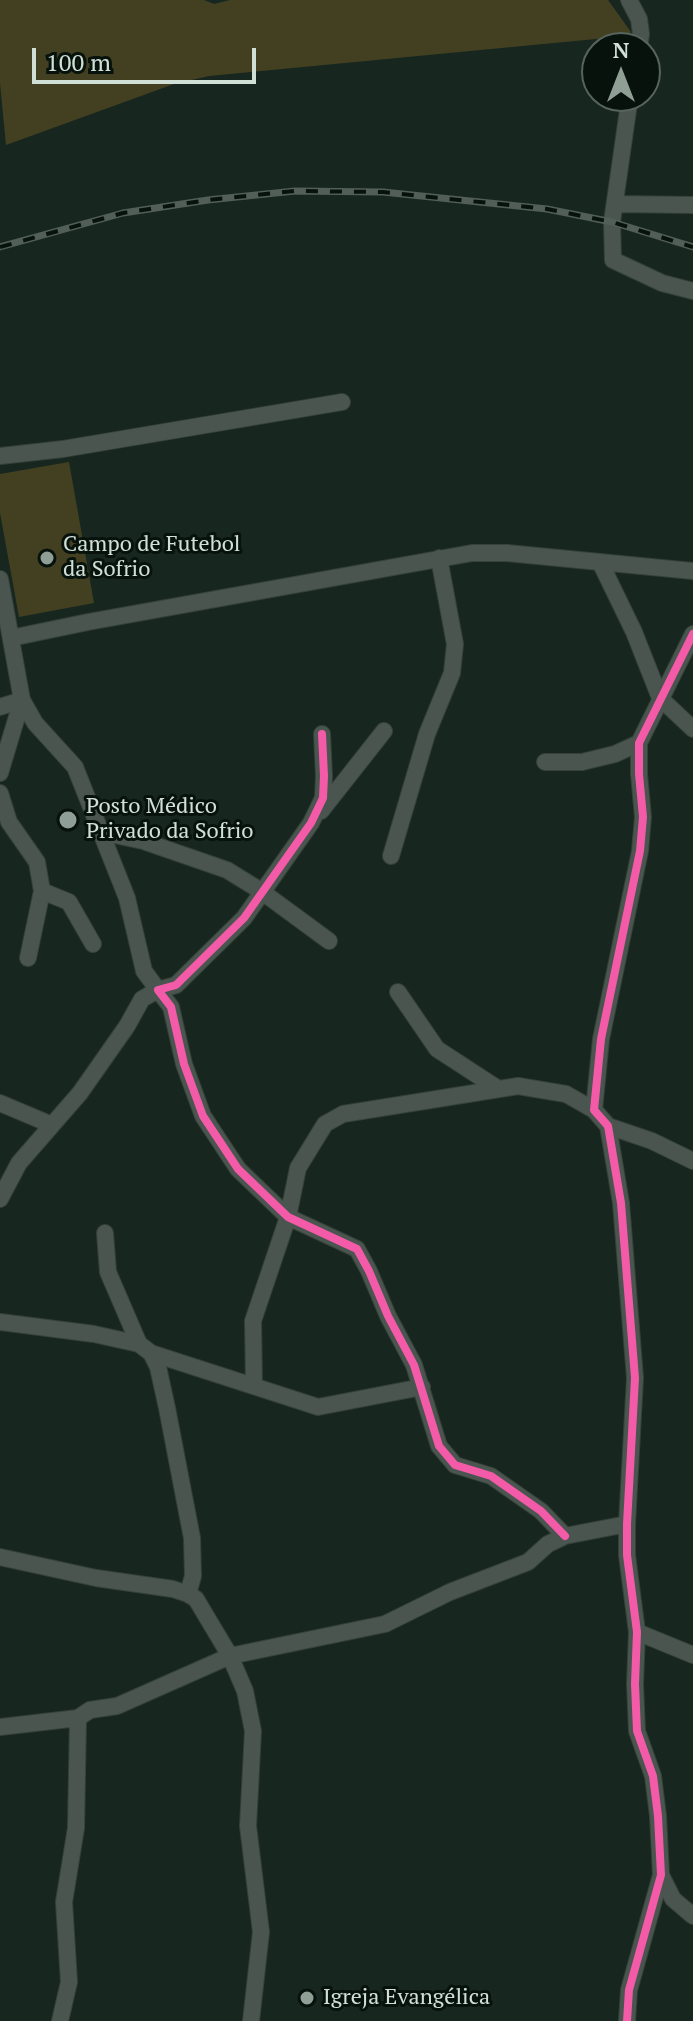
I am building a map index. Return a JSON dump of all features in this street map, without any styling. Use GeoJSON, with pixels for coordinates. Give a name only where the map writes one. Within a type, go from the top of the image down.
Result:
{"type":"FeatureCollection","features":[{"type":"Feature","properties":{"kind":"street"},"geometry":{"type":"LineString","coordinates":[[629,0],[639,19],[641,32]]}},
{"type":"Feature","properties":{"kind":"street"},"geometry":{"type":"LineString","coordinates":[[628,112],[612,222],[613,260],[662,283],[693,291]]}},
{"type":"Feature","properties":{"kind":"street"},"geometry":{"type":"LineString","coordinates":[[616,204],[693,205]]}},
{"type":"Feature","properties":{"kind":"street"},"geometry":{"type":"LineString","coordinates":[[0,456],[63,449],[342,402]]}},
{"type":"Feature","properties":{"kind":"street"},"geometry":{"type":"LineString","coordinates":[[11,638],[472,553],[507,553],[693,571]]}},
{"type":"Feature","properties":{"kind":"street"},"geometry":{"type":"LineString","coordinates":[[391,856],[427,734],[452,673],[455,644],[439,558]]}},
{"type":"Feature","properties":{"kind":"street"},"geometry":{"type":"LineString","coordinates":[[601,564],[634,632],[660,698],[693,729]]}},
{"type":"Feature","properties":{"kind":"street"},"geometry":{"type":"LineString","coordinates":[[0,579],[22,700],[35,723],[75,767],[127,898],[144,971],[171,1007],[184,1064],[203,1116],[238,1169],[288,1217],[357,1249],[414,1365],[439,1446],[455,1465],[491,1476],[541,1511],[565,1536]]}},
{"type":"Feature","properties":{"kind":"street"},"geometry":{"type":"LineString","coordinates":[[594,1110],[601,1039],[640,851],[643,817],[639,743],[693,634]]}},
{"type":"Feature","properties":{"kind":"street"},"geometry":{"type":"LineString","coordinates":[[0,707],[22,700]]}},
{"type":"Feature","properties":{"kind":"street"},"geometry":{"type":"LineString","coordinates":[[0,773],[22,700]]}},
{"type":"Feature","properties":{"kind":"street"},"geometry":{"type":"LineString","coordinates":[[0,1199],[19,1163],[80,1093],[142,999],[176,985],[244,918],[311,823],[384,731]]}},
{"type":"Feature","properties":{"kind":"street"},"geometry":{"type":"LineString","coordinates":[[311,823],[323,798],[322,734]]}},
{"type":"Feature","properties":{"kind":"street"},"geometry":{"type":"LineString","coordinates":[[545,762],[582,762],[615,754],[639,743]]}},
{"type":"Feature","properties":{"kind":"street"},"geometry":{"type":"LineString","coordinates":[[0,793],[9,822],[37,862],[42,891],[28,958]]}},
{"type":"Feature","properties":{"kind":"street"},"geometry":{"type":"LineString","coordinates":[[101,832],[143,841],[227,870],[329,941]]}},
{"type":"Feature","properties":{"kind":"street"},"geometry":{"type":"LineString","coordinates":[[42,891],[69,902],[93,944]]}},
{"type":"Feature","properties":{"kind":"street"},"geometry":{"type":"LineString","coordinates":[[398,992],[437,1049],[497,1088]]}},
{"type":"Feature","properties":{"kind":"street"},"geometry":{"type":"LineString","coordinates":[[254,1386],[253,1321],[288,1217],[298,1168],[325,1124],[343,1114],[497,1088],[527,1087],[566,1094],[594,1110],[608,1126],[652,1141],[693,1161]]}},
{"type":"Feature","properties":{"kind":"street"},"geometry":{"type":"LineString","coordinates":[[0,1103],[52,1125]]}},
{"type":"Feature","properties":{"kind":"street"},"geometry":{"type":"LineString","coordinates":[[608,1126],[621,1203],[635,1378],[627,1555],[637,1632],[637,1731],[653,1776],[661,1875],[629,1990],[627,2021]]}},
{"type":"Feature","properties":{"kind":"street"},"geometry":{"type":"LineString","coordinates":[[105,1233],[108,1272],[161,1380],[192,1538],[193,1576],[188,1594]]}},
{"type":"Feature","properties":{"kind":"street"},"geometry":{"type":"LineString","coordinates":[[0,1322],[94,1334],[145,1348],[318,1407],[422,1387]]}},
{"type":"Feature","properties":{"kind":"street"},"geometry":{"type":"LineString","coordinates":[[0,1727],[78,1718],[90,1710],[117,1706],[230,1656],[385,1624],[450,1592],[528,1562],[548,1544],[565,1536],[627,1524]]}},
{"type":"Feature","properties":{"kind":"street"},"geometry":{"type":"LineString","coordinates":[[0,1557],[188,1594],[196,1599],[230,1656],[245,1691],[253,1731],[248,1826],[261,1932],[251,2021]]}},
{"type":"Feature","properties":{"kind":"street"},"geometry":{"type":"LineString","coordinates":[[637,1632],[693,1655]]}},
{"type":"Feature","properties":{"kind":"street"},"geometry":{"type":"LineString","coordinates":[[60,2021],[69,1982],[64,1902],[76,1828],[78,1718]]}},
{"type":"Feature","properties":{"kind":"street"},"geometry":{"type":"LineString","coordinates":[[661,1875],[673,1899],[693,1916]]}},
{"type":"Feature","properties":{"kind":"shaded area"},"geometry":{"type":"Polygon","coordinates":[[[0,0],[204,0],[214,4],[230,0],[608,0],[631,32],[581,32],[581,40],[209,76],[174,84],[6,145],[0,83],[0,0]]]}},
{"type":"Feature","properties":{"kind":"shaded area","name":"Campo de Futebol da Sofrio"},"geometry":{"type":"Polygon","coordinates":[[[69,462],[94,603],[19,617],[0,513],[0,474],[69,462]]]}},
{"type":"Feature","properties":{"kind":"railway"},"geometry":{"type":"LineString","coordinates":[[0,247],[123,213],[295,191],[383,192],[547,209],[612,222],[693,247]]}},
{"type":"Feature","properties":{"kind":"cycle path"},"geometry":{"type":"LineString","coordinates":[[627,2021],[629,1990],[661,1875],[653,1776],[637,1731],[637,1632],[627,1555],[635,1378],[621,1203],[608,1126],[594,1110],[601,1039],[640,851],[643,817],[639,743],[693,634]]}},
{"type":"Feature","properties":{"kind":"cycle path"},"geometry":{"type":"LineString","coordinates":[[322,734],[323,798],[311,823],[244,918],[176,985],[158,990],[171,1007],[184,1064],[203,1116],[238,1169],[288,1217],[357,1249],[414,1365],[439,1446],[455,1465],[491,1476],[541,1511],[565,1536]]}},
{"type":"Feature","properties":{"kind":"place","name":"Campo de Futebol da Sofrio"},"geometry":{"type":"Point","coordinates":[47,558]}},
{"type":"Feature","properties":{"kind":"place","name":"Posto Médico Privado da Sofrio"},"geometry":{"type":"Point","coordinates":[68,820]}},
{"type":"Feature","properties":{"kind":"place","name":"Igreja Evangélica"},"geometry":{"type":"Point","coordinates":[307,1998]}}]}
